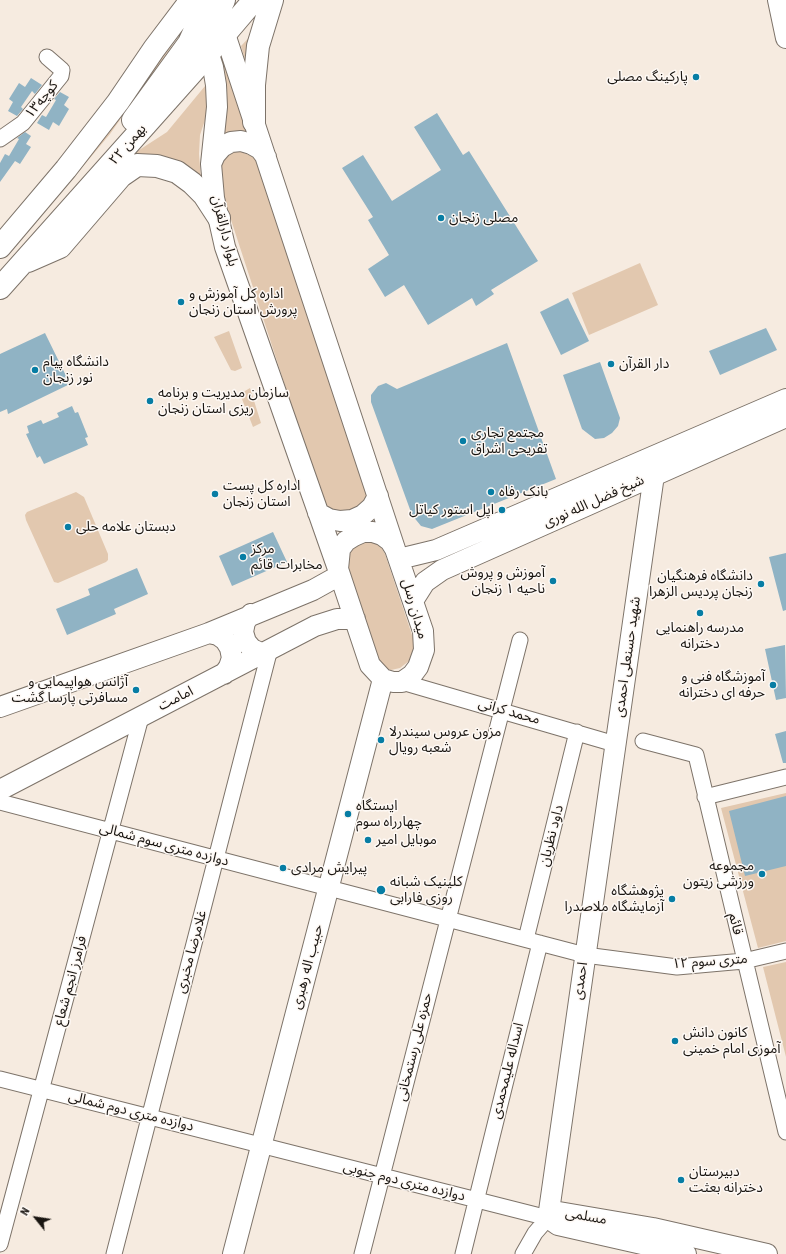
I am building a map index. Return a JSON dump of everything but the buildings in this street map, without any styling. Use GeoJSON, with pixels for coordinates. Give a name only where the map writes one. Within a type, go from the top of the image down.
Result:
{"type":"FeatureCollection","features":[{"type":"Feature","properties":{"kind":"highway"},"geometry":{"type":"LineString","coordinates":[[158,43],[173,0]]}},
{"type":"Feature","properties":{"kind":"highway"},"geometry":{"type":"LineString","coordinates":[[0,247],[66,169],[118,102],[158,43],[192,0]]}},
{"type":"Feature","properties":{"kind":"highway"},"geometry":{"type":"LineString","coordinates":[[254,122],[254,85],[258,46],[272,0]]}},
{"type":"Feature","properties":{"kind":"highway"},"geometry":{"type":"LineString","coordinates":[[214,6],[225,7],[230,13],[251,4]]}},
{"type":"Feature","properties":{"kind":"highway","name":"۲۲ بهمن"},"geometry":{"type":"LineString","coordinates":[[0,288],[251,4]]}},
{"type":"Feature","properties":{"kind":"highway"},"geometry":{"type":"LineString","coordinates":[[209,53],[214,6]]}},
{"type":"Feature","properties":{"kind":"highway"},"geometry":{"type":"LineString","coordinates":[[115,159],[126,131],[214,6]]}},
{"type":"Feature","properties":{"kind":"highway"},"geometry":{"type":"LineString","coordinates":[[0,224],[85,126],[118,102]]}},
{"type":"Feature","properties":{"kind":"highway"},"geometry":{"type":"LineString","coordinates":[[22,264],[60,247],[121,176],[137,165],[157,166],[177,172],[192,183],[204,195],[219,218]]}},
{"type":"Feature","properties":{"kind":"main road"},"geometry":{"type":"LineString","coordinates":[[192,0],[214,6],[226,34],[397,554]]}},
{"type":"Feature","properties":{"kind":"main road"},"geometry":{"type":"LineString","coordinates":[[778,0],[786,38]]}},
{"type":"Feature","properties":{"kind":"main road","name":"بلوار دارالقرآن"},"geometry":{"type":"LineString","coordinates":[[209,53],[216,85],[217,107],[211,164],[214,198],[225,247],[339,572]]}},
{"type":"Feature","properties":{"kind":"main road"},"geometry":{"type":"LineString","coordinates":[[211,164],[215,155],[222,147],[231,142],[241,141],[251,144],[260,149],[266,157]]}},
{"type":"Feature","properties":{"kind":"main road","name":"شیخ فضل الله نوری"},"geometry":{"type":"LineString","coordinates":[[413,601],[425,582],[442,570],[786,399]]}},
{"type":"Feature","properties":{"kind":"main road","name":"شیخ فضل الله نوری"},"geometry":{"type":"LineString","coordinates":[[397,554],[436,550],[653,466],[786,417]]}},
{"type":"Feature","properties":{"kind":"main road","name":"شهید حسنعلی احمدی"},"geometry":{"type":"LineString","coordinates":[[615,744],[653,466]]}},
{"type":"Feature","properties":{"kind":"main road"},"geometry":{"type":"LineString","coordinates":[[318,513],[328,519],[340,522],[352,520],[363,515],[372,507],[378,496]]}},
{"type":"Feature","properties":{"kind":"main road","name":"میدان رسل"},"geometry":{"type":"LineString","coordinates":[[368,532],[382,535],[390,541],[397,554],[423,631],[424,650],[418,667],[412,675],[393,680],[370,665],[339,572],[340,549],[346,541],[354,536],[368,532]]}},
{"type":"Feature","properties":{"kind":"main road"},"geometry":{"type":"LineString","coordinates":[[0,707],[209,633],[251,614],[313,590],[339,572]]}},
{"type":"Feature","properties":{"kind":"main road"},"geometry":{"type":"LineString","coordinates":[[251,614],[245,622],[243,632],[246,642],[252,649],[266,651]]}},
{"type":"Feature","properties":{"kind":"main road","name":"امامت"},"geometry":{"type":"LineString","coordinates":[[0,790],[326,621],[337,618],[355,619]]}},
{"type":"Feature","properties":{"kind":"main road"},"geometry":{"type":"LineString","coordinates":[[209,633],[222,638],[230,648],[232,658],[229,667],[224,674]]}},
{"type":"Feature","properties":{"kind":"main road","name":"حبیب اله رهبری"},"geometry":{"type":"LineString","coordinates":[[233,1254],[329,888],[393,680]]}},
{"type":"Feature","properties":{"kind":"main road","name":"احمدی"},"geometry":{"type":"LineString","coordinates":[[548,1218],[615,744]]}},
{"type":"Feature","properties":{"kind":"main road","name":"مسلمی"},"geometry":{"type":"LineString","coordinates":[[686,1254],[646,1250],[558,1225],[548,1218],[559,1212],[653,1228],[766,1254]]}},
{"type":"Feature","properties":{"kind":"street","name":"کوچه۱۳"},"geometry":{"type":"LineString","coordinates":[[0,139],[23,123],[61,76],[62,70],[47,58]]}},
{"type":"Feature","properties":{"kind":"street","name":"حمزه علی رستمخانی"},"geometry":{"type":"LineString","coordinates":[[362,1254],[520,640]]}},
{"type":"Feature","properties":{"kind":"street","name":"غلامرضا مخبری"},"geometry":{"type":"LineString","coordinates":[[114,1254],[217,858],[266,651]]}},
{"type":"Feature","properties":{"kind":"street","name":"محمد کرانی"},"geometry":{"type":"LineString","coordinates":[[393,680],[502,710],[615,744]]}},
{"type":"Feature","properties":{"kind":"street","name":"فرامرز انجم شعاع"},"geometry":{"type":"LineString","coordinates":[[0,1244],[141,717]]}},
{"type":"Feature","properties":{"kind":"street","name":"داود نظریان"},"geometry":{"type":"LineString","coordinates":[[533,941],[577,732]]}},
{"type":"Feature","properties":{"kind":"street","name":"قائم"},"geometry":{"type":"LineString","coordinates":[[643,741],[696,755],[786,1132]]}},
{"type":"Feature","properties":{"kind":"street"},"geometry":{"type":"LineString","coordinates":[[705,796],[786,777]]}},
{"type":"Feature","properties":{"kind":"street","name":"دوازده متری سوم شمالی"},"geometry":{"type":"LineString","coordinates":[[0,802],[448,919]]}},
{"type":"Feature","properties":{"kind":"street","name":"۱۲ متری سوم"},"geometry":{"type":"LineString","coordinates":[[448,919],[585,955],[677,967],[744,961],[786,951]]}},
{"type":"Feature","properties":{"kind":"street","name":"اسداله علیمحمدی"},"geometry":{"type":"LineString","coordinates":[[463,1254],[533,941]]}},
{"type":"Feature","properties":{"kind":"street","name":"دوازده متری دوم شمالی"},"geometry":{"type":"LineString","coordinates":[[0,1079],[261,1146]]}},
{"type":"Feature","properties":{"kind":"street","name":"دوازده متری دوم جنوبی"},"geometry":{"type":"LineString","coordinates":[[261,1146],[548,1218]]}},
{"type":"Feature","properties":{"kind":"street"},"geometry":{"type":"LineString","coordinates":[[524,1254],[535,1233],[548,1218]]}},
{"type":"Feature","properties":{"kind":"shaded area"},"geometry":{"type":"Polygon","coordinates":[[[256,30],[249,72],[241,46],[256,30]]]}},
{"type":"Feature","properties":{"kind":"shaded area"},"geometry":{"type":"Polygon","coordinates":[[[168,42],[173,42],[171,47],[110,134],[60,194],[58,191],[168,42]]]}},
{"type":"Feature","properties":{"kind":"shaded area"},"geometry":{"type":"Polygon","coordinates":[[[224,63],[253,142],[219,144],[220,67],[224,63]]]}},
{"type":"Feature","properties":{"kind":"shaded area"},"geometry":{"type":"Polygon","coordinates":[[[205,86],[208,100],[205,120],[200,135],[199,154],[201,180],[189,167],[164,157],[133,154],[167,132],[205,86]]]}},
{"type":"Feature","properties":{"kind":"shaded area"},"geometry":{"type":"Polygon","coordinates":[[[234,149],[254,157],[261,166],[368,487],[365,507],[331,514],[322,499],[219,183],[218,166],[223,155],[234,149]]]}},
{"type":"Feature","properties":{"kind":"shaded area"},"geometry":{"type":"Polygon","coordinates":[[[640,263],[658,305],[589,335],[572,293],[640,263]]]}},
{"type":"Feature","properties":{"kind":"shaded area"},"geometry":{"type":"Polygon","coordinates":[[[229,331],[242,368],[235,371],[231,370],[214,337],[229,331]]]}},
{"type":"Feature","properties":{"kind":"shaded area"},"geometry":{"type":"Polygon","coordinates":[[[250,388],[261,423],[253,427],[240,394],[250,388]]]}},
{"type":"Feature","properties":{"kind":"shaded area"},"geometry":{"type":"Polygon","coordinates":[[[76,492],[84,497],[108,554],[108,560],[58,583],[54,582],[25,515],[27,512],[76,492]]]}},
{"type":"Feature","properties":{"kind":"shaded area"},"geometry":{"type":"Polygon","coordinates":[[[371,541],[380,545],[385,554],[413,638],[415,653],[409,661],[400,668],[391,670],[381,667],[376,658],[346,564],[346,556],[351,549],[360,542],[371,541]]]}},
{"type":"Feature","properties":{"kind":"shaded area","name":"مجموعه ورزشی زیتون"},"geometry":{"type":"Polygon","coordinates":[[[786,793],[786,941],[758,948],[721,808],[786,793]]]}},
{"type":"Feature","properties":{"kind":"shaded area"},"geometry":{"type":"Polygon","coordinates":[[[786,962],[786,1057],[763,967],[786,962]]]}},
{"type":"Feature","properties":{"kind":"place","name":"پارکینگ مصلی"},"geometry":{"type":"Point","coordinates":[696,77]}},
{"type":"Feature","properties":{"kind":"place","name":"مصلی زنجان"},"geometry":{"type":"Point","coordinates":[441,218]}},
{"type":"Feature","properties":{"kind":"place","name":"اداره کل آموزش و پرورش استان زنجان"},"geometry":{"type":"Point","coordinates":[181,302]}},
{"type":"Feature","properties":{"kind":"place","name":"دار القرآن"},"geometry":{"type":"Point","coordinates":[611,364]}},
{"type":"Feature","properties":{"kind":"place","name":"دانشگاه پیام نور زنجان"},"geometry":{"type":"Point","coordinates":[35,370]}},
{"type":"Feature","properties":{"kind":"place","name":"سازمان مدیریت و برنامه ریزی استان زنجان"},"geometry":{"type":"Point","coordinates":[150,401]}},
{"type":"Feature","properties":{"kind":"place","name":"مجتمع تجاری تفریحی اشراق"},"geometry":{"type":"Point","coordinates":[463,441]}},
{"type":"Feature","properties":{"kind":"place","name":"بانک رفاه"},"geometry":{"type":"Point","coordinates":[491,492]}},
{"type":"Feature","properties":{"kind":"place","name":"اداره کل پست استان زنجان"},"geometry":{"type":"Point","coordinates":[215,494]}},
{"type":"Feature","properties":{"kind":"place","name":"اپل استور کیاتل"},"geometry":{"type":"Point","coordinates":[502,510]}},
{"type":"Feature","properties":{"kind":"place","name":"دبستان علامه حلی"},"geometry":{"type":"Point","coordinates":[68,527]}},
{"type":"Feature","properties":{"kind":"place","name":"مرکز مخابرات قائم"},"geometry":{"type":"Point","coordinates":[243,557]}},
{"type":"Feature","properties":{"kind":"place","name":"آموزش و پروش ناحیه ۱ زنجان"},"geometry":{"type":"Point","coordinates":[553,581]}},
{"type":"Feature","properties":{"kind":"place","name":"دانشگاه فرهنگیان زنجان پردیس الزهرا"},"geometry":{"type":"Point","coordinates":[761,584]}},
{"type":"Feature","properties":{"kind":"place","name":"مدرسه راهنمایی دخترانه"},"geometry":{"type":"Point","coordinates":[700,613]}},
{"type":"Feature","properties":{"kind":"place","name":"آموزشگاه فنی و حرفه ای دخترانه"},"geometry":{"type":"Point","coordinates":[773,685]}},
{"type":"Feature","properties":{"kind":"place","name":"آژانس هواپیمایی و مسافرتی پارسا گشت"},"geometry":{"type":"Point","coordinates":[136,690]}},
{"type":"Feature","properties":{"kind":"place","name":"مزون عروس سیندرلا شعبه رویال"},"geometry":{"type":"Point","coordinates":[381,740]}},
{"type":"Feature","properties":{"kind":"place","name":"ایستگاه چهارراه سوم"},"geometry":{"type":"Point","coordinates":[348,814]}},
{"type":"Feature","properties":{"kind":"place","name":"موبایل امیر"},"geometry":{"type":"Point","coordinates":[368,840]}},
{"type":"Feature","properties":{"kind":"place","name":"پیرایش مرادی"},"geometry":{"type":"Point","coordinates":[283,868]}},
{"type":"Feature","properties":{"kind":"place","name":"مجموعه ورزشی زیتون"},"geometry":{"type":"Point","coordinates":[762,874]}},
{"type":"Feature","properties":{"kind":"place","name":"کلینیک شبانه روزی فارابی"},"geometry":{"type":"Point","coordinates":[381,890]}},
{"type":"Feature","properties":{"kind":"place","name":"پژوهشگاه آزمایشگاه ملاصدرا"},"geometry":{"type":"Point","coordinates":[672,899]}},
{"type":"Feature","properties":{"kind":"place","name":"کانون دانش آموزی امام خمینی"},"geometry":{"type":"Point","coordinates":[675,1041]}},
{"type":"Feature","properties":{"kind":"place","name":"دبیرستان دخترانه بعثت"},"geometry":{"type":"Point","coordinates":[681,1180]}}]}
